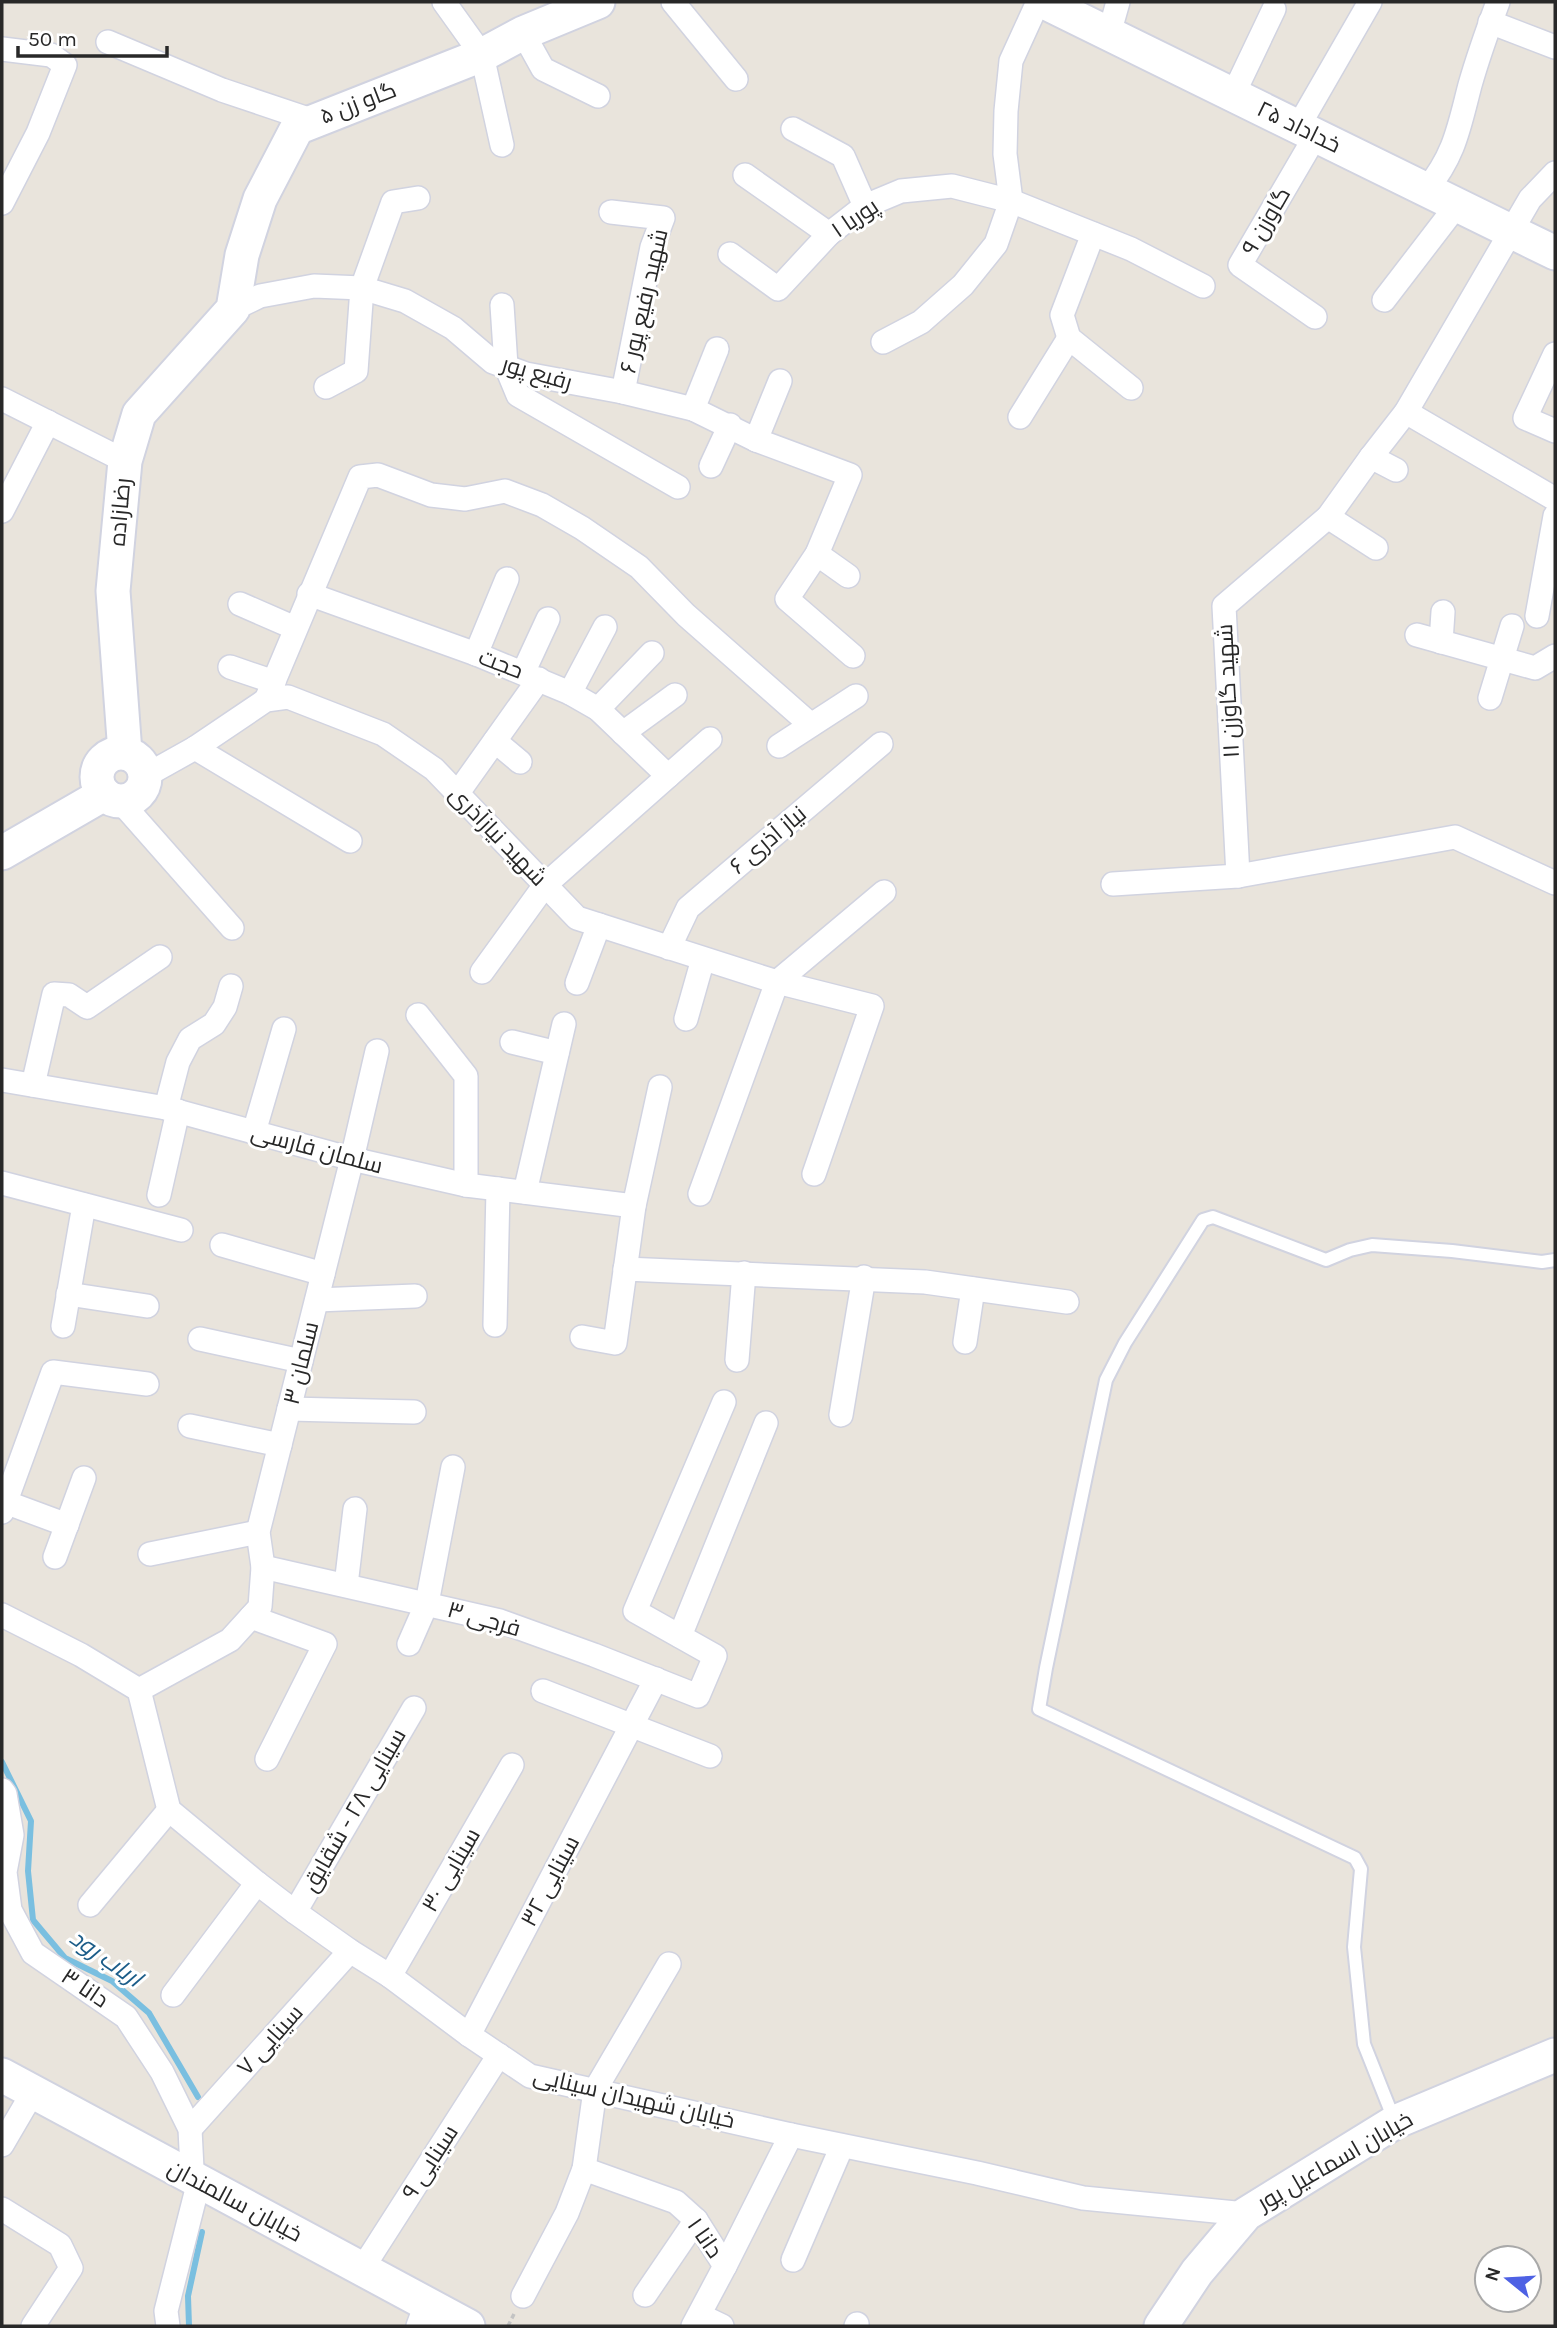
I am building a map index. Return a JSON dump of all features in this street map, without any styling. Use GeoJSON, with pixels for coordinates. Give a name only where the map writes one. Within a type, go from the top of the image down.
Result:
{"type":"FeatureCollection","features":[{"type":"Feature","properties":{"kind":"street"},"geometry":{"type":"LineString","coordinates":[[444,2],[482,55],[502,145]]}},
{"type":"Feature","properties":{"kind":"street","name":"گاو زن ۵"},"geometry":{"type":"LineString","coordinates":[[233,309],[243,256],[260,200],[297,128],[482,55],[523,33],[598,2]]}},
{"type":"Feature","properties":{"kind":"street"},"geometry":{"type":"LineString","coordinates":[[673,2],[736,79]]}},
{"type":"Feature","properties":{"kind":"street"},"geometry":{"type":"LineString","coordinates":[[883,342],[921,322],[963,285],[996,244],[1012,201],[1005,154],[1011,61],[1038,2]]}},
{"type":"Feature","properties":{"kind":"street","name":"خداداد ۲۵"},"geometry":{"type":"LineString","coordinates":[[1044,2],[1555,253]]}},
{"type":"Feature","properties":{"kind":"street"},"geometry":{"type":"LineString","coordinates":[[1110,34],[1118,2]]}},
{"type":"Feature","properties":{"kind":"street"},"geometry":{"type":"LineString","coordinates":[[1307,131],[1370,2]]}},
{"type":"Feature","properties":{"kind":"street"},"geometry":{"type":"LineString","coordinates":[[1234,95],[1274,9]]}},
{"type":"Feature","properties":{"kind":"street"},"geometry":{"type":"LineString","coordinates":[[1426,190],[1457,140],[1471,83],[1494,12],[1555,47]]}},
{"type":"Feature","properties":{"kind":"street"},"geometry":{"type":"LineString","coordinates":[[523,33],[542,69],[598,96]]}},
{"type":"Feature","properties":{"kind":"street"},"geometry":{"type":"LineString","coordinates":[[108,42],[222,90],[314,121]]}},
{"type":"Feature","properties":{"kind":"street"},"geometry":{"type":"LineString","coordinates":[[2,50],[51,55],[65,65],[38,133],[2,203]]}},
{"type":"Feature","properties":{"kind":"street"},"geometry":{"type":"LineString","coordinates":[[793,129],[843,156],[865,206]]}},
{"type":"Feature","properties":{"kind":"street","name":"گاوزن ۹"},"geometry":{"type":"LineString","coordinates":[[1307,131],[1240,265],[1315,317]]}},
{"type":"Feature","properties":{"kind":"street","name":"شهید گاوزن ۱۱"},"geometry":{"type":"LineString","coordinates":[[1238,876],[1224,606],[1328,517],[1406,412],[1530,200],[1555,173]]}},
{"type":"Feature","properties":{"kind":"street"},"geometry":{"type":"LineString","coordinates":[[746,175],[830,233]]}},
{"type":"Feature","properties":{"kind":"street","name":"پوریا ۱"},"geometry":{"type":"LineString","coordinates":[[730,254],[778,289],[830,233],[865,206],[901,191],[952,186],[1012,201],[1131,249],[1203,286]]}},
{"type":"Feature","properties":{"kind":"street"},"geometry":{"type":"LineString","coordinates":[[326,387],[356,370],[362,288],[393,202],[418,198]]}},
{"type":"Feature","properties":{"kind":"street"},"geometry":{"type":"LineString","coordinates":[[1384,300],[1457,205]]}},
{"type":"Feature","properties":{"kind":"street","name":"شهید رفیع پور ۶"},"geometry":{"type":"LineString","coordinates":[[611,212],[663,218],[652,247],[623,392]]}},
{"type":"Feature","properties":{"kind":"street"},"geometry":{"type":"LineString","coordinates":[[1093,234],[1062,315],[1069,338],[1131,388]]}},
{"type":"Feature","properties":{"kind":"street","name":"رفیع پور"},"geometry":{"type":"LineString","coordinates":[[233,309],[260,296],[314,286],[362,288],[405,301],[453,328],[493,362],[526,374],[623,392],[693,409],[756,440],[850,475],[817,554]]}},
{"type":"Feature","properties":{"kind":"street"},"geometry":{"type":"LineString","coordinates":[[502,305],[506,366],[518,395],[678,487]]}},
{"type":"Feature","properties":{"kind":"street","name":"رضازاده"},"geometry":{"type":"LineString","coordinates":[[135,764],[113,591],[125,461],[139,414],[233,309]]}},
{"type":"Feature","properties":{"kind":"street"},"geometry":{"type":"LineString","coordinates":[[1020,417],[1069,338]]}},
{"type":"Feature","properties":{"kind":"street"},"geometry":{"type":"LineString","coordinates":[[693,409],[716,349]]}},
{"type":"Feature","properties":{"kind":"street"},"geometry":{"type":"LineString","coordinates":[[1555,354],[1525,418],[1555,432]]}},
{"type":"Feature","properties":{"kind":"street"},"geometry":{"type":"LineString","coordinates":[[756,440],[780,381]]}},
{"type":"Feature","properties":{"kind":"street"},"geometry":{"type":"LineString","coordinates":[[2,399],[125,461]]}},
{"type":"Feature","properties":{"kind":"street"},"geometry":{"type":"LineString","coordinates":[[1406,412],[1555,499]]}},
{"type":"Feature","properties":{"kind":"street"},"geometry":{"type":"LineString","coordinates":[[2,511],[48,422]]}},
{"type":"Feature","properties":{"kind":"street"},"geometry":{"type":"LineString","coordinates":[[710,466],[730,425]]}},
{"type":"Feature","properties":{"kind":"street"},"geometry":{"type":"LineString","coordinates":[[1371,457],[1396,470]]}},
{"type":"Feature","properties":{"kind":"street"},"geometry":{"type":"LineString","coordinates":[[232,929],[98,786],[99,766],[114,753],[135,764],[195,748],[270,691],[360,477],[378,475],[431,495],[465,499],[505,491],[542,505],[639,567],[686,615],[811,725]]}},
{"type":"Feature","properties":{"kind":"street"},"geometry":{"type":"LineString","coordinates":[[1537,616],[1555,516]]}},
{"type":"Feature","properties":{"kind":"street"},"geometry":{"type":"LineString","coordinates":[[1328,517],[1376,548]]}},
{"type":"Feature","properties":{"kind":"street"},"geometry":{"type":"LineString","coordinates":[[848,576],[817,554],[787,600],[853,656]]}},
{"type":"Feature","properties":{"kind":"street"},"geometry":{"type":"LineString","coordinates":[[475,654],[507,579]]}},
{"type":"Feature","properties":{"kind":"street","name":"حجت"},"geometry":{"type":"LineString","coordinates":[[309,594],[475,654],[570,693],[598,709],[668,776]]}},
{"type":"Feature","properties":{"kind":"street"},"geometry":{"type":"LineString","coordinates":[[240,604],[295,628]]}},
{"type":"Feature","properties":{"kind":"street"},"geometry":{"type":"LineString","coordinates":[[1441,642],[1443,612]]}},
{"type":"Feature","properties":{"kind":"street"},"geometry":{"type":"LineString","coordinates":[[457,794],[495,741],[531,676],[548,619]]}},
{"type":"Feature","properties":{"kind":"street"},"geometry":{"type":"LineString","coordinates":[[1490,698],[1512,626]]}},
{"type":"Feature","properties":{"kind":"street"},"geometry":{"type":"LineString","coordinates":[[570,693],[604,627]]}},
{"type":"Feature","properties":{"kind":"street"},"geometry":{"type":"LineString","coordinates":[[1417,635],[1535,668],[1555,656]]}},
{"type":"Feature","properties":{"kind":"street"},"geometry":{"type":"LineString","coordinates":[[598,709],[652,653]]}},
{"type":"Feature","properties":{"kind":"street","name":"شهید نیازآذری"},"geometry":{"type":"LineString","coordinates":[[230,667],[270,691],[383,734],[434,769],[577,918],[777,982],[872,1006],[814,1174]]}},
{"type":"Feature","properties":{"kind":"street"},"geometry":{"type":"LineString","coordinates":[[623,733],[675,695]]}},
{"type":"Feature","properties":{"kind":"street"},"geometry":{"type":"LineString","coordinates":[[779,746],[856,696]]}},
{"type":"Feature","properties":{"kind":"street"},"geometry":{"type":"LineString","coordinates":[[482,972],[545,885],[710,739]]}},
{"type":"Feature","properties":{"kind":"street"},"geometry":{"type":"LineString","coordinates":[[495,741],[520,762]]}},
{"type":"Feature","properties":{"kind":"street","name":"نیاز آذری ۶"},"geometry":{"type":"LineString","coordinates":[[669,948],[688,908],[881,744]]}},
{"type":"Feature","properties":{"kind":"street"},"geometry":{"type":"LineString","coordinates":[[195,748],[350,841]]}},
{"type":"Feature","properties":{"kind":"street"},"geometry":{"type":"LineString","coordinates":[[2,853],[112,798]]}},
{"type":"Feature","properties":{"kind":"street"},"geometry":{"type":"LineString","coordinates":[[1113,884],[1238,876],[1455,837],[1553,876]]}},
{"type":"Feature","properties":{"kind":"street"},"geometry":{"type":"LineString","coordinates":[[700,1194],[777,982],[884,892]]}},
{"type":"Feature","properties":{"kind":"street"},"geometry":{"type":"LineString","coordinates":[[577,983],[599,925]]}},
{"type":"Feature","properties":{"kind":"street"},"geometry":{"type":"LineString","coordinates":[[33,1085],[54,994],[69,995],[87,1007],[160,957]]}},
{"type":"Feature","properties":{"kind":"street"},"geometry":{"type":"LineString","coordinates":[[687,1019],[703,959]]}},
{"type":"Feature","properties":{"kind":"street"},"geometry":{"type":"LineString","coordinates":[[159,1195],[178,1062],[190,1039],[214,1024],[225,1007],[231,986]]}},
{"type":"Feature","properties":{"kind":"street"},"geometry":{"type":"LineString","coordinates":[[418,1014],[466,1076],[466,1185]]}},
{"type":"Feature","properties":{"kind":"street"},"geometry":{"type":"LineString","coordinates":[[525,1192],[564,1024]]}},
{"type":"Feature","properties":{"kind":"street"},"geometry":{"type":"LineString","coordinates":[[254,1132],[285,1029]]}},
{"type":"Feature","properties":{"kind":"street"},"geometry":{"type":"LineString","coordinates":[[512,1041],[557,1053]]}},
{"type":"Feature","properties":{"kind":"street","name":"سلمان ۳"},"geometry":{"type":"LineString","coordinates":[[251,1617],[260,1607],[263,1567],[258,1532],[377,1051]]}},
{"type":"Feature","properties":{"kind":"street","name":"سلمان فارسی"},"geometry":{"type":"LineString","coordinates":[[2,1080],[172,1110],[352,1159],[466,1185],[634,1206]]}},
{"type":"Feature","properties":{"kind":"street"},"geometry":{"type":"LineString","coordinates":[[582,1337],[615,1343],[634,1206],[660,1087]]}},
{"type":"Feature","properties":{"kind":"street"},"geometry":{"type":"LineString","coordinates":[[2,1183],[181,1230]]}},
{"type":"Feature","properties":{"kind":"street"},"geometry":{"type":"LineString","coordinates":[[495,1325],[498,1189]]}},
{"type":"Feature","properties":{"kind":"street"},"geometry":{"type":"LineString","coordinates":[[63,1326],[84,1205]]}},
{"type":"Feature","properties":{"kind":"street"},"geometry":{"type":"LineString","coordinates":[[222,1245],[323,1274]]}},
{"type":"Feature","properties":{"kind":"street"},"geometry":{"type":"LineString","coordinates":[[625,1269],[864,1277],[925,1282],[1067,1302]]}},
{"type":"Feature","properties":{"kind":"street"},"geometry":{"type":"LineString","coordinates":[[737,1360],[744,1273]]}},
{"type":"Feature","properties":{"kind":"street"},"geometry":{"type":"LineString","coordinates":[[841,1415],[864,1277]]}},
{"type":"Feature","properties":{"kind":"street"},"geometry":{"type":"LineString","coordinates":[[965,1342],[973,1289]]}},
{"type":"Feature","properties":{"kind":"street"},"geometry":{"type":"LineString","coordinates":[[68,1294],[147,1306]]}},
{"type":"Feature","properties":{"kind":"street"},"geometry":{"type":"LineString","coordinates":[[317,1300],[415,1296]]}},
{"type":"Feature","properties":{"kind":"street"},"geometry":{"type":"LineString","coordinates":[[200,1339],[301,1361]]}},
{"type":"Feature","properties":{"kind":"street"},"geometry":{"type":"LineString","coordinates":[[67,1525],[4,1507],[53,1372],[147,1384]]}},
{"type":"Feature","properties":{"kind":"street"},"geometry":{"type":"LineString","coordinates":[[723,1402],[635,1611],[680,1636],[766,1423]]}},
{"type":"Feature","properties":{"kind":"street"},"geometry":{"type":"LineString","coordinates":[[289,1409],[414,1412]]}},
{"type":"Feature","properties":{"kind":"street"},"geometry":{"type":"LineString","coordinates":[[190,1426],[280,1445]]}},
{"type":"Feature","properties":{"kind":"street"},"geometry":{"type":"LineString","coordinates":[[409,1644],[428,1603],[453,1467]]}},
{"type":"Feature","properties":{"kind":"street"},"geometry":{"type":"LineString","coordinates":[[55,1557],[84,1478]]}},
{"type":"Feature","properties":{"kind":"street"},"geometry":{"type":"LineString","coordinates":[[346,1585],[355,1509]]}},
{"type":"Feature","properties":{"kind":"street"},"geometry":{"type":"LineString","coordinates":[[150,1553],[258,1532]]}},
{"type":"Feature","properties":{"kind":"street","name":"فرجی ۳"},"geometry":{"type":"LineString","coordinates":[[263,1567],[500,1621],[698,1696],[715,1656],[680,1636]]}},
{"type":"Feature","properties":{"kind":"street"},"geometry":{"type":"LineString","coordinates":[[2,1615],[81,1655],[139,1690],[169,1810],[90,1905]]}},
{"type":"Feature","properties":{"kind":"street"},"geometry":{"type":"LineString","coordinates":[[139,1690],[230,1640],[251,1617],[325,1644],[267,1759]]}},
{"type":"Feature","properties":{"kind":"street","name":"سینایی ۳۲"},"geometry":{"type":"LineString","coordinates":[[469,2035],[656,1679]]}},
{"type":"Feature","properties":{"kind":"street"},"geometry":{"type":"LineString","coordinates":[[543,1691],[710,1756]]}},
{"type":"Feature","properties":{"kind":"street","name":"سینایی ۲۸ - شقایق"},"geometry":{"type":"LineString","coordinates":[[295,1912],[414,1708]]}},
{"type":"Feature","properties":{"kind":"street","name":"سینایی ۳۰"},"geometry":{"type":"LineString","coordinates":[[390,1976],[512,1765]]}},
{"type":"Feature","properties":{"kind":"street","name":"دانا ۳"},"geometry":{"type":"LineString","coordinates":[[2,1790],[12,1835],[5,1872],[10,1910],[33,1953],[126,2017],[162,2072],[190,2129],[192,2169],[199,2181]]}},
{"type":"Feature","properties":{"kind":"street","name":"خیابان شهیدان سینایی"},"geometry":{"type":"LineString","coordinates":[[169,1810],[295,1912],[530,2076],[1083,2198],[1246,2214]]}},
{"type":"Feature","properties":{"kind":"street"},"geometry":{"type":"LineString","coordinates":[[173,1995],[257,1883]]}},
{"type":"Feature","properties":{"kind":"street","name":"سینایی ۷"},"geometry":{"type":"LineString","coordinates":[[190,2129],[350,1951]]}},
{"type":"Feature","properties":{"kind":"street"},"geometry":{"type":"LineString","coordinates":[[523,2296],[567,2213],[583,2169],[595,2090],[668,1964]]}},
{"type":"Feature","properties":{"kind":"street","name":"سینایی ۹"},"geometry":{"type":"LineString","coordinates":[[362,2269],[499,2055]]}},
{"type":"Feature","properties":{"kind":"street","name":"خیابان اسماعیل پور"},"geometry":{"type":"LineString","coordinates":[[1161,2326],[1197,2272],[1246,2214],[1395,2122],[1555,2055]]}},
{"type":"Feature","properties":{"kind":"street","name":"خیابان سالمندان"},"geometry":{"type":"LineString","coordinates":[[2,2075],[362,2269],[422,2315],[468,2326]]}},
{"type":"Feature","properties":{"kind":"street"},"geometry":{"type":"LineString","coordinates":[[2,2145],[33,2092]]}},
{"type":"Feature","properties":{"kind":"street"},"geometry":{"type":"LineString","coordinates":[[724,2266],[791,2135]]}},
{"type":"Feature","properties":{"kind":"street"},"geometry":{"type":"LineString","coordinates":[[793,2260],[842,2146]]}},
{"type":"Feature","properties":{"kind":"street","name":"دانا ۱"},"geometry":{"type":"LineString","coordinates":[[583,2169],[676,2202],[696,2220],[724,2266],[697,2321]]}},
{"type":"Feature","properties":{"kind":"street"},"geometry":{"type":"LineString","coordinates":[[168,2326],[166,2311],[199,2181]]}},
{"type":"Feature","properties":{"kind":"street"},"geometry":{"type":"LineString","coordinates":[[2,2209],[60,2245],[71,2268],[33,2326]]}},
{"type":"Feature","properties":{"kind":"street"},"geometry":{"type":"LineString","coordinates":[[645,2295],[696,2220]]}},
{"type":"Feature","properties":{"kind":"street"},"geometry":{"type":"LineString","coordinates":[[697,2321],[722,2326]]}},
{"type":"Feature","properties":{"kind":"lane"},"geometry":{"type":"LineString","coordinates":[[1395,2122],[1364,2044],[1354,1947],[1361,1870],[1354,1858],[1039,1709],[1046,1668],[1106,1380],[1125,1343],[1203,1220],[1213,1217],[1326,1260],[1372,1245],[1542,1262],[1555,1260]]}},
{"type":"Feature","properties":{"kind":"waterway","name":"ارباب رود"},"geometry":{"type":"LineString","coordinates":[[2,1762],[31,1821],[28,1871],[33,1920],[65,1958],[112,1981],[149,2013],[198,2097]]}},
{"type":"Feature","properties":{"kind":"waterway"},"geometry":{"type":"LineString","coordinates":[[189,2326],[188,2296],[202,2232]]}}]}
